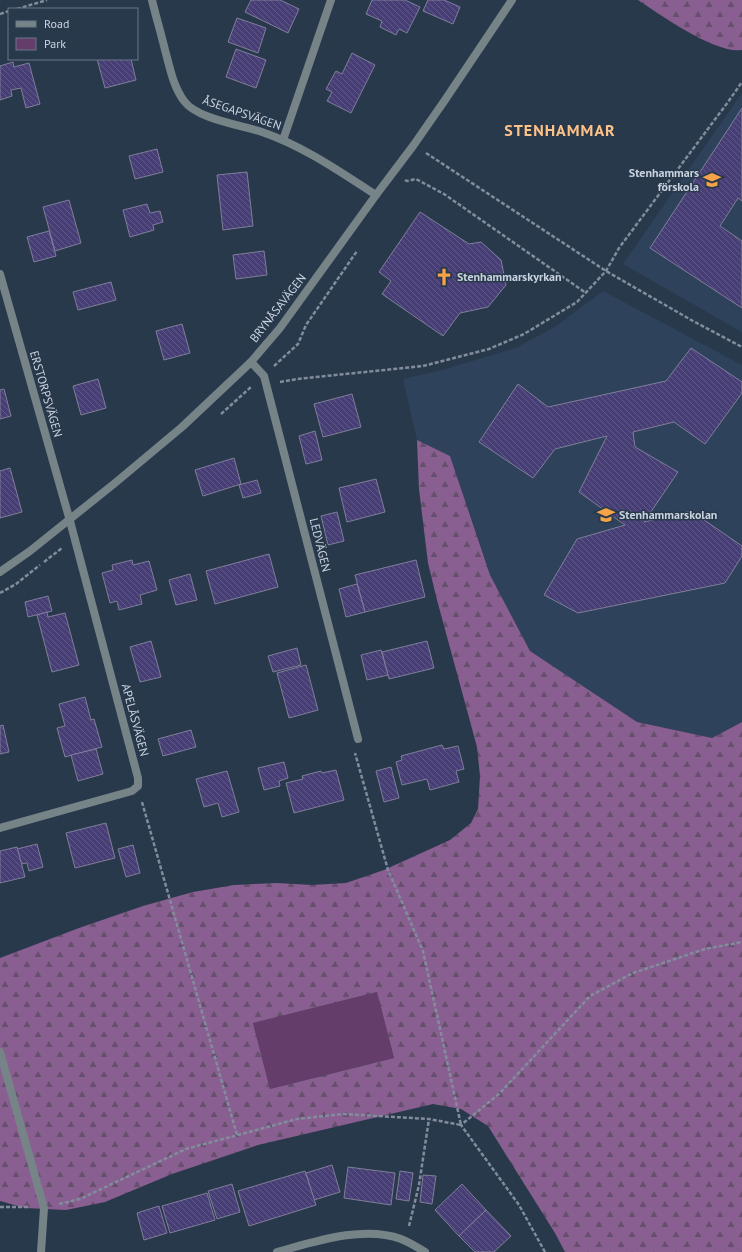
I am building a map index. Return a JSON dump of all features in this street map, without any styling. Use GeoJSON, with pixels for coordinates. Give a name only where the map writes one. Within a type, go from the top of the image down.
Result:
{"type":"FeatureCollection","features":[{"type":"Feature","properties":{"kind":"street","name":"ÅSEGAPSVÄGEN"},"geometry":{"type":"LineString","coordinates":[[152,0],[172,77],[178,92],[185,103],[207,116],[260,131],[283,140],[313,155],[376,195]]}},
{"type":"Feature","properties":{"kind":"street","name":"ÅSEGAPSVÄGEN"},"geometry":{"type":"LineString","coordinates":[[283,140],[331,0]]}},
{"type":"Feature","properties":{"kind":"street","name":"BRYNÅSAVÄGEN"},"geometry":{"type":"LineString","coordinates":[[0,572],[70,521],[182,427],[251,362],[280,328],[413,146],[512,0]]}},
{"type":"Feature","properties":{"kind":"street","name":"ERSTORPSVÄGEN"},"geometry":{"type":"LineString","coordinates":[[0,274],[70,521]]}},
{"type":"Feature","properties":{"kind":"street","name":"LEDVÄGEN"},"geometry":{"type":"LineString","coordinates":[[251,362],[264,376],[358,739]]}},
{"type":"Feature","properties":{"kind":"street","name":"APELÅSVÄGEN"},"geometry":{"type":"LineString","coordinates":[[70,521],[138,778],[138,786]]}},
{"type":"Feature","properties":{"kind":"street"},"geometry":{"type":"LineString","coordinates":[[0,828],[132,792],[138,786]]}},
{"type":"Feature","properties":{"kind":"street"},"geometry":{"type":"LineString","coordinates":[[0,1052],[44,1208],[42,1252]]}},
{"type":"Feature","properties":{"kind":"street"},"geometry":{"type":"LineString","coordinates":[[277,1252],[351,1235],[379,1234],[400,1238],[425,1252]]}},
{"type":"Feature","properties":{"kind":"path"},"geometry":{"type":"LineString","coordinates":[[20,8],[47,0]]}},
{"type":"Feature","properties":{"kind":"path"},"geometry":{"type":"LineString","coordinates":[[264,376],[274,383],[297,379],[430,365],[489,348],[524,334],[576,302],[606,272],[619,248],[742,82]]}},
{"type":"Feature","properties":{"kind":"path"},"geometry":{"type":"LineString","coordinates":[[413,146],[436,159],[606,272],[694,322],[742,347]]}},
{"type":"Feature","properties":{"kind":"path"},"geometry":{"type":"LineString","coordinates":[[393,172],[407,181],[416,179],[444,194],[586,293]]}},
{"type":"Feature","properties":{"kind":"path"},"geometry":{"type":"LineString","coordinates":[[358,739],[355,753],[388,870],[423,951],[460,1125],[519,1205],[545,1252]]}},
{"type":"Feature","properties":{"kind":"path"},"geometry":{"type":"LineString","coordinates":[[138,786],[237,1135]]}},
{"type":"Feature","properties":{"kind":"path"},"geometry":{"type":"LineString","coordinates":[[0,1207],[44,1208],[80,1199],[186,1149],[297,1119],[343,1114],[429,1119],[460,1125],[499,1094],[590,996],[633,973],[705,949],[742,942]]}},
{"type":"Feature","properties":{"kind":"path"},"geometry":{"type":"LineString","coordinates":[[406,1241],[419,1185],[429,1119]]}},
{"type":"Feature","properties":{"kind":"shaded area","name":"Stenhammars förskola"},"geometry":{"type":"Polygon","coordinates":[[[742,93],[742,332],[623,264],[742,93]]]}},
{"type":"Feature","properties":{"kind":"shaded area","name":"Stenhammarskolan"},"geometry":{"type":"Polygon","coordinates":[[[603,291],[742,365],[742,722],[712,738],[637,722],[530,651],[490,575],[450,456],[417,440],[403,379],[442,370],[516,348],[556,326],[603,291]]]}},
{"type":"Feature","properties":{"kind":"green space"},"geometry":{"type":"Polygon","coordinates":[[[638,0],[742,0],[742,50],[731,50],[703,40],[638,0]]]}},
{"type":"Feature","properties":{"kind":"green space"},"geometry":{"type":"Polygon","coordinates":[[[417,440],[450,456],[490,575],[530,651],[637,722],[712,738],[742,722],[742,1252],[565,1252],[555,1233],[488,1126],[461,1109],[433,1104],[258,1145],[172,1174],[105,1202],[66,1210],[25,1208],[0,1201],[0,958],[143,906],[193,892],[234,885],[277,883],[312,885],[346,883],[384,870],[450,840],[471,823],[478,809],[480,776],[477,747],[428,563],[419,489],[417,440]],[[377,992],[253,1023],[270,1089],[394,1058],[377,992]]]}},
{"type":"Feature","properties":{"kind":"green space"},"geometry":{"type":"Polygon","coordinates":[[[377,992],[394,1058],[270,1089],[253,1023],[377,992]]]}},
{"type":"Feature","properties":{"kind":"building"},"geometry":{"type":"Polygon","coordinates":[[[251,0],[280,0],[299,9],[288,33],[245,12],[251,0]]]}},
{"type":"Feature","properties":{"kind":"building"},"geometry":{"type":"Polygon","coordinates":[[[372,0],[405,0],[420,7],[407,33],[399,29],[396,35],[380,27],[382,21],[366,14],[372,0]]]}},
{"type":"Feature","properties":{"kind":"building"},"geometry":{"type":"Polygon","coordinates":[[[428,0],[444,0],[460,7],[453,24],[423,11],[428,0]]]}},
{"type":"Feature","properties":{"kind":"building"},"geometry":{"type":"Polygon","coordinates":[[[237,18],[266,28],[258,53],[228,42],[237,18]]]}},
{"type":"Feature","properties":{"kind":"building"},"geometry":{"type":"Polygon","coordinates":[[[236,49],[266,60],[256,88],[226,77],[236,49]]]}},
{"type":"Feature","properties":{"kind":"building"},"geometry":{"type":"Polygon","coordinates":[[[352,53],[375,65],[351,113],[327,101],[332,92],[326,89],[336,71],[342,74],[352,53]]]}},
{"type":"Feature","properties":{"kind":"building"},"geometry":{"type":"Polygon","coordinates":[[[97,60],[131,60],[136,80],[105,88],[97,60]]]}},
{"type":"Feature","properties":{"kind":"building"},"geometry":{"type":"Polygon","coordinates":[[[13,62],[14,67],[29,63],[40,104],[26,108],[21,88],[11,90],[12,96],[0,100],[0,66],[13,62]]]}},
{"type":"Feature","properties":{"kind":"building","name":"Stenhammars förskola"},"geometry":{"type":"Polygon","coordinates":[[[742,108],[742,201],[738,198],[720,226],[742,241],[742,308],[650,248],[742,108]]]}},
{"type":"Feature","properties":{"kind":"building"},"geometry":{"type":"Polygon","coordinates":[[[157,149],[163,172],[135,179],[129,156],[157,149]]]}},
{"type":"Feature","properties":{"kind":"building"},"geometry":{"type":"Polygon","coordinates":[[[247,172],[253,226],[223,230],[217,175],[247,172]]]}},
{"type":"Feature","properties":{"kind":"building"},"geometry":{"type":"Polygon","coordinates":[[[69,200],[81,243],[55,251],[43,207],[69,200]]]}},
{"type":"Feature","properties":{"kind":"building"},"geometry":{"type":"Polygon","coordinates":[[[147,204],[150,213],[160,211],[163,222],[153,225],[154,230],[130,237],[123,210],[147,204]]]}},
{"type":"Feature","properties":{"kind":"building","name":"Stenhammarskyrkan"},"geometry":{"type":"Polygon","coordinates":[[[420,212],[469,244],[481,242],[501,260],[506,285],[488,307],[460,313],[443,336],[382,294],[391,281],[379,272],[420,212]]]}},
{"type":"Feature","properties":{"kind":"building"},"geometry":{"type":"Polygon","coordinates":[[[49,231],[56,256],[34,262],[27,237],[49,231]]]}},
{"type":"Feature","properties":{"kind":"building"},"geometry":{"type":"Polygon","coordinates":[[[264,251],[267,275],[236,279],[233,255],[264,251]]]}},
{"type":"Feature","properties":{"kind":"building"},"geometry":{"type":"Polygon","coordinates":[[[111,282],[116,300],[78,310],[73,292],[111,282]]]}},
{"type":"Feature","properties":{"kind":"building"},"geometry":{"type":"Polygon","coordinates":[[[182,324],[190,353],[164,360],[156,331],[182,324]]]}},
{"type":"Feature","properties":{"kind":"building"},"geometry":{"type":"Polygon","coordinates":[[[691,348],[742,382],[742,393],[705,444],[674,422],[633,432],[635,447],[678,472],[644,522],[691,511],[742,546],[742,556],[725,583],[578,613],[544,595],[577,539],[625,525],[579,492],[607,436],[555,449],[533,478],[479,442],[518,384],[548,407],[666,381],[691,348]]]}},
{"type":"Feature","properties":{"kind":"building"},"geometry":{"type":"Polygon","coordinates":[[[98,379],[106,408],[81,415],[73,386],[98,379]]]}},
{"type":"Feature","properties":{"kind":"building"},"geometry":{"type":"Polygon","coordinates":[[[4,389],[11,416],[0,419],[0,390],[4,389]]]}},
{"type":"Feature","properties":{"kind":"building"},"geometry":{"type":"Polygon","coordinates":[[[352,394],[361,427],[323,437],[314,404],[352,394]]]}},
{"type":"Feature","properties":{"kind":"building"},"geometry":{"type":"Polygon","coordinates":[[[315,431],[322,460],[306,464],[299,436],[315,431]]]}},
{"type":"Feature","properties":{"kind":"building"},"geometry":{"type":"Polygon","coordinates":[[[234,458],[241,484],[203,496],[195,470],[234,458]]]}},
{"type":"Feature","properties":{"kind":"building"},"geometry":{"type":"Polygon","coordinates":[[[10,468],[22,512],[0,518],[0,471],[10,468]]]}},
{"type":"Feature","properties":{"kind":"building"},"geometry":{"type":"Polygon","coordinates":[[[376,479],[385,512],[347,522],[339,488],[376,479]]]}},
{"type":"Feature","properties":{"kind":"building"},"geometry":{"type":"Polygon","coordinates":[[[257,480],[261,493],[243,498],[239,485],[257,480]]]}},
{"type":"Feature","properties":{"kind":"building"},"geometry":{"type":"Polygon","coordinates":[[[337,512],[344,541],[328,545],[321,516],[337,512]]]}},
{"type":"Feature","properties":{"kind":"building"},"geometry":{"type":"Polygon","coordinates":[[[269,554],[278,587],[215,604],[206,571],[269,554]]]}},
{"type":"Feature","properties":{"kind":"building"},"geometry":{"type":"Polygon","coordinates":[[[132,560],[133,565],[149,561],[157,590],[140,595],[142,604],[119,610],[117,601],[110,603],[102,573],[113,570],[112,565],[132,560]]]}},
{"type":"Feature","properties":{"kind":"building"},"geometry":{"type":"Polygon","coordinates":[[[416,560],[425,597],[365,612],[355,575],[416,560]]]}},
{"type":"Feature","properties":{"kind":"building"},"geometry":{"type":"Polygon","coordinates":[[[190,574],[197,600],[176,605],[169,580],[190,574]]]}},
{"type":"Feature","properties":{"kind":"building"},"geometry":{"type":"Polygon","coordinates":[[[357,584],[365,612],[346,617],[339,589],[357,584]]]}},
{"type":"Feature","properties":{"kind":"building"},"geometry":{"type":"Polygon","coordinates":[[[48,596],[52,611],[28,617],[25,602],[48,596]]]}},
{"type":"Feature","properties":{"kind":"building"},"geometry":{"type":"Polygon","coordinates":[[[47,612],[48,617],[65,613],[79,665],[52,672],[37,615],[47,612]]]}},
{"type":"Feature","properties":{"kind":"building"},"geometry":{"type":"Polygon","coordinates":[[[151,641],[161,677],[140,682],[130,647],[151,641]]]}},
{"type":"Feature","properties":{"kind":"building"},"geometry":{"type":"Polygon","coordinates":[[[427,641],[434,668],[389,679],[382,652],[427,641]]]}},
{"type":"Feature","properties":{"kind":"building"},"geometry":{"type":"Polygon","coordinates":[[[297,648],[301,665],[273,672],[268,656],[297,648]]]}},
{"type":"Feature","properties":{"kind":"building"},"geometry":{"type":"Polygon","coordinates":[[[381,650],[388,675],[367,680],[361,655],[381,650]]]}},
{"type":"Feature","properties":{"kind":"building"},"geometry":{"type":"Polygon","coordinates":[[[306,665],[318,710],[289,718],[277,673],[306,665]]]}},
{"type":"Feature","properties":{"kind":"building"},"geometry":{"type":"Polygon","coordinates":[[[85,697],[91,720],[94,719],[102,747],[65,757],[57,728],[65,726],[59,704],[85,697]]]}},
{"type":"Feature","properties":{"kind":"building"},"geometry":{"type":"Polygon","coordinates":[[[3,725],[9,752],[0,754],[0,726],[3,725]]]}},
{"type":"Feature","properties":{"kind":"building"},"geometry":{"type":"Polygon","coordinates":[[[191,730],[196,747],[163,756],[158,739],[191,730]]]}},
{"type":"Feature","properties":{"kind":"building"},"geometry":{"type":"Polygon","coordinates":[[[442,745],[444,749],[458,746],[464,769],[456,771],[459,782],[430,790],[427,779],[402,785],[396,762],[402,760],[401,756],[442,745]]]}},
{"type":"Feature","properties":{"kind":"building"},"geometry":{"type":"Polygon","coordinates":[[[96,749],[103,774],[78,781],[71,755],[96,749]]]}},
{"type":"Feature","properties":{"kind":"building"},"geometry":{"type":"Polygon","coordinates":[[[284,762],[288,778],[279,781],[280,786],[264,790],[258,768],[284,762]]]}},
{"type":"Feature","properties":{"kind":"building"},"geometry":{"type":"Polygon","coordinates":[[[391,767],[399,798],[384,802],[376,771],[391,767]]]}},
{"type":"Feature","properties":{"kind":"building"},"geometry":{"type":"Polygon","coordinates":[[[336,770],[344,800],[294,813],[286,783],[303,779],[302,776],[321,771],[322,773],[336,770]]]}},
{"type":"Feature","properties":{"kind":"building"},"geometry":{"type":"Polygon","coordinates":[[[227,771],[239,812],[222,817],[218,803],[204,807],[196,779],[227,771]]]}},
{"type":"Feature","properties":{"kind":"building"},"geometry":{"type":"Polygon","coordinates":[[[106,823],[115,858],[75,868],[66,833],[106,823]]]}},
{"type":"Feature","properties":{"kind":"building"},"geometry":{"type":"Polygon","coordinates":[[[37,844],[43,867],[29,871],[27,863],[21,864],[17,849],[37,844]]]}},
{"type":"Feature","properties":{"kind":"building"},"geometry":{"type":"Polygon","coordinates":[[[133,845],[140,873],[126,877],[118,849],[133,845]]]}},
{"type":"Feature","properties":{"kind":"building"},"geometry":{"type":"Polygon","coordinates":[[[17,847],[25,877],[0,883],[0,851],[17,847]]]}},
{"type":"Feature","properties":{"kind":"building"},"geometry":{"type":"Polygon","coordinates":[[[332,1165],[340,1192],[314,1200],[306,1173],[332,1165]]]}},
{"type":"Feature","properties":{"kind":"building"},"geometry":{"type":"Polygon","coordinates":[[[348,1167],[395,1173],[391,1205],[344,1198],[348,1167]]]}},
{"type":"Feature","properties":{"kind":"building"},"geometry":{"type":"Polygon","coordinates":[[[305,1171],[316,1205],[249,1226],[238,1191],[305,1171]]]}},
{"type":"Feature","properties":{"kind":"building"},"geometry":{"type":"Polygon","coordinates":[[[400,1171],[413,1173],[409,1201],[396,1199],[400,1171]]]}},
{"type":"Feature","properties":{"kind":"building"},"geometry":{"type":"Polygon","coordinates":[[[423,1175],[436,1176],[432,1204],[420,1202],[423,1175]]]}},
{"type":"Feature","properties":{"kind":"building"},"geometry":{"type":"Polygon","coordinates":[[[232,1184],[240,1212],[217,1219],[208,1191],[232,1184]]]}},
{"type":"Feature","properties":{"kind":"building"},"geometry":{"type":"Polygon","coordinates":[[[462,1184],[486,1210],[459,1236],[435,1210],[462,1184]]]}},
{"type":"Feature","properties":{"kind":"building"},"geometry":{"type":"Polygon","coordinates":[[[207,1193],[215,1220],[170,1233],[162,1206],[207,1193]]]}},
{"type":"Feature","properties":{"kind":"building"},"geometry":{"type":"Polygon","coordinates":[[[159,1206],[167,1233],[144,1240],[137,1213],[159,1206]]]}},
{"type":"Feature","properties":{"kind":"building"},"geometry":{"type":"Polygon","coordinates":[[[486,1210],[511,1236],[494,1252],[475,1252],[459,1236],[486,1210]]]}},
{"type":"Feature","properties":{"kind":"place","name":"Stenhammars förskola"},"geometry":{"type":"Point","coordinates":[712,180]}},
{"type":"Feature","properties":{"kind":"place","name":"Stenhammarskyrkan"},"geometry":{"type":"Point","coordinates":[444,277]}},
{"type":"Feature","properties":{"kind":"place","name":"Stenhammarskolan"},"geometry":{"type":"Point","coordinates":[606,515]}},
{"type":"Feature","properties":{"kind":"district","name":"STENHAMMAR"},"geometry":{"type":"Point","coordinates":[560,130]}}]}
